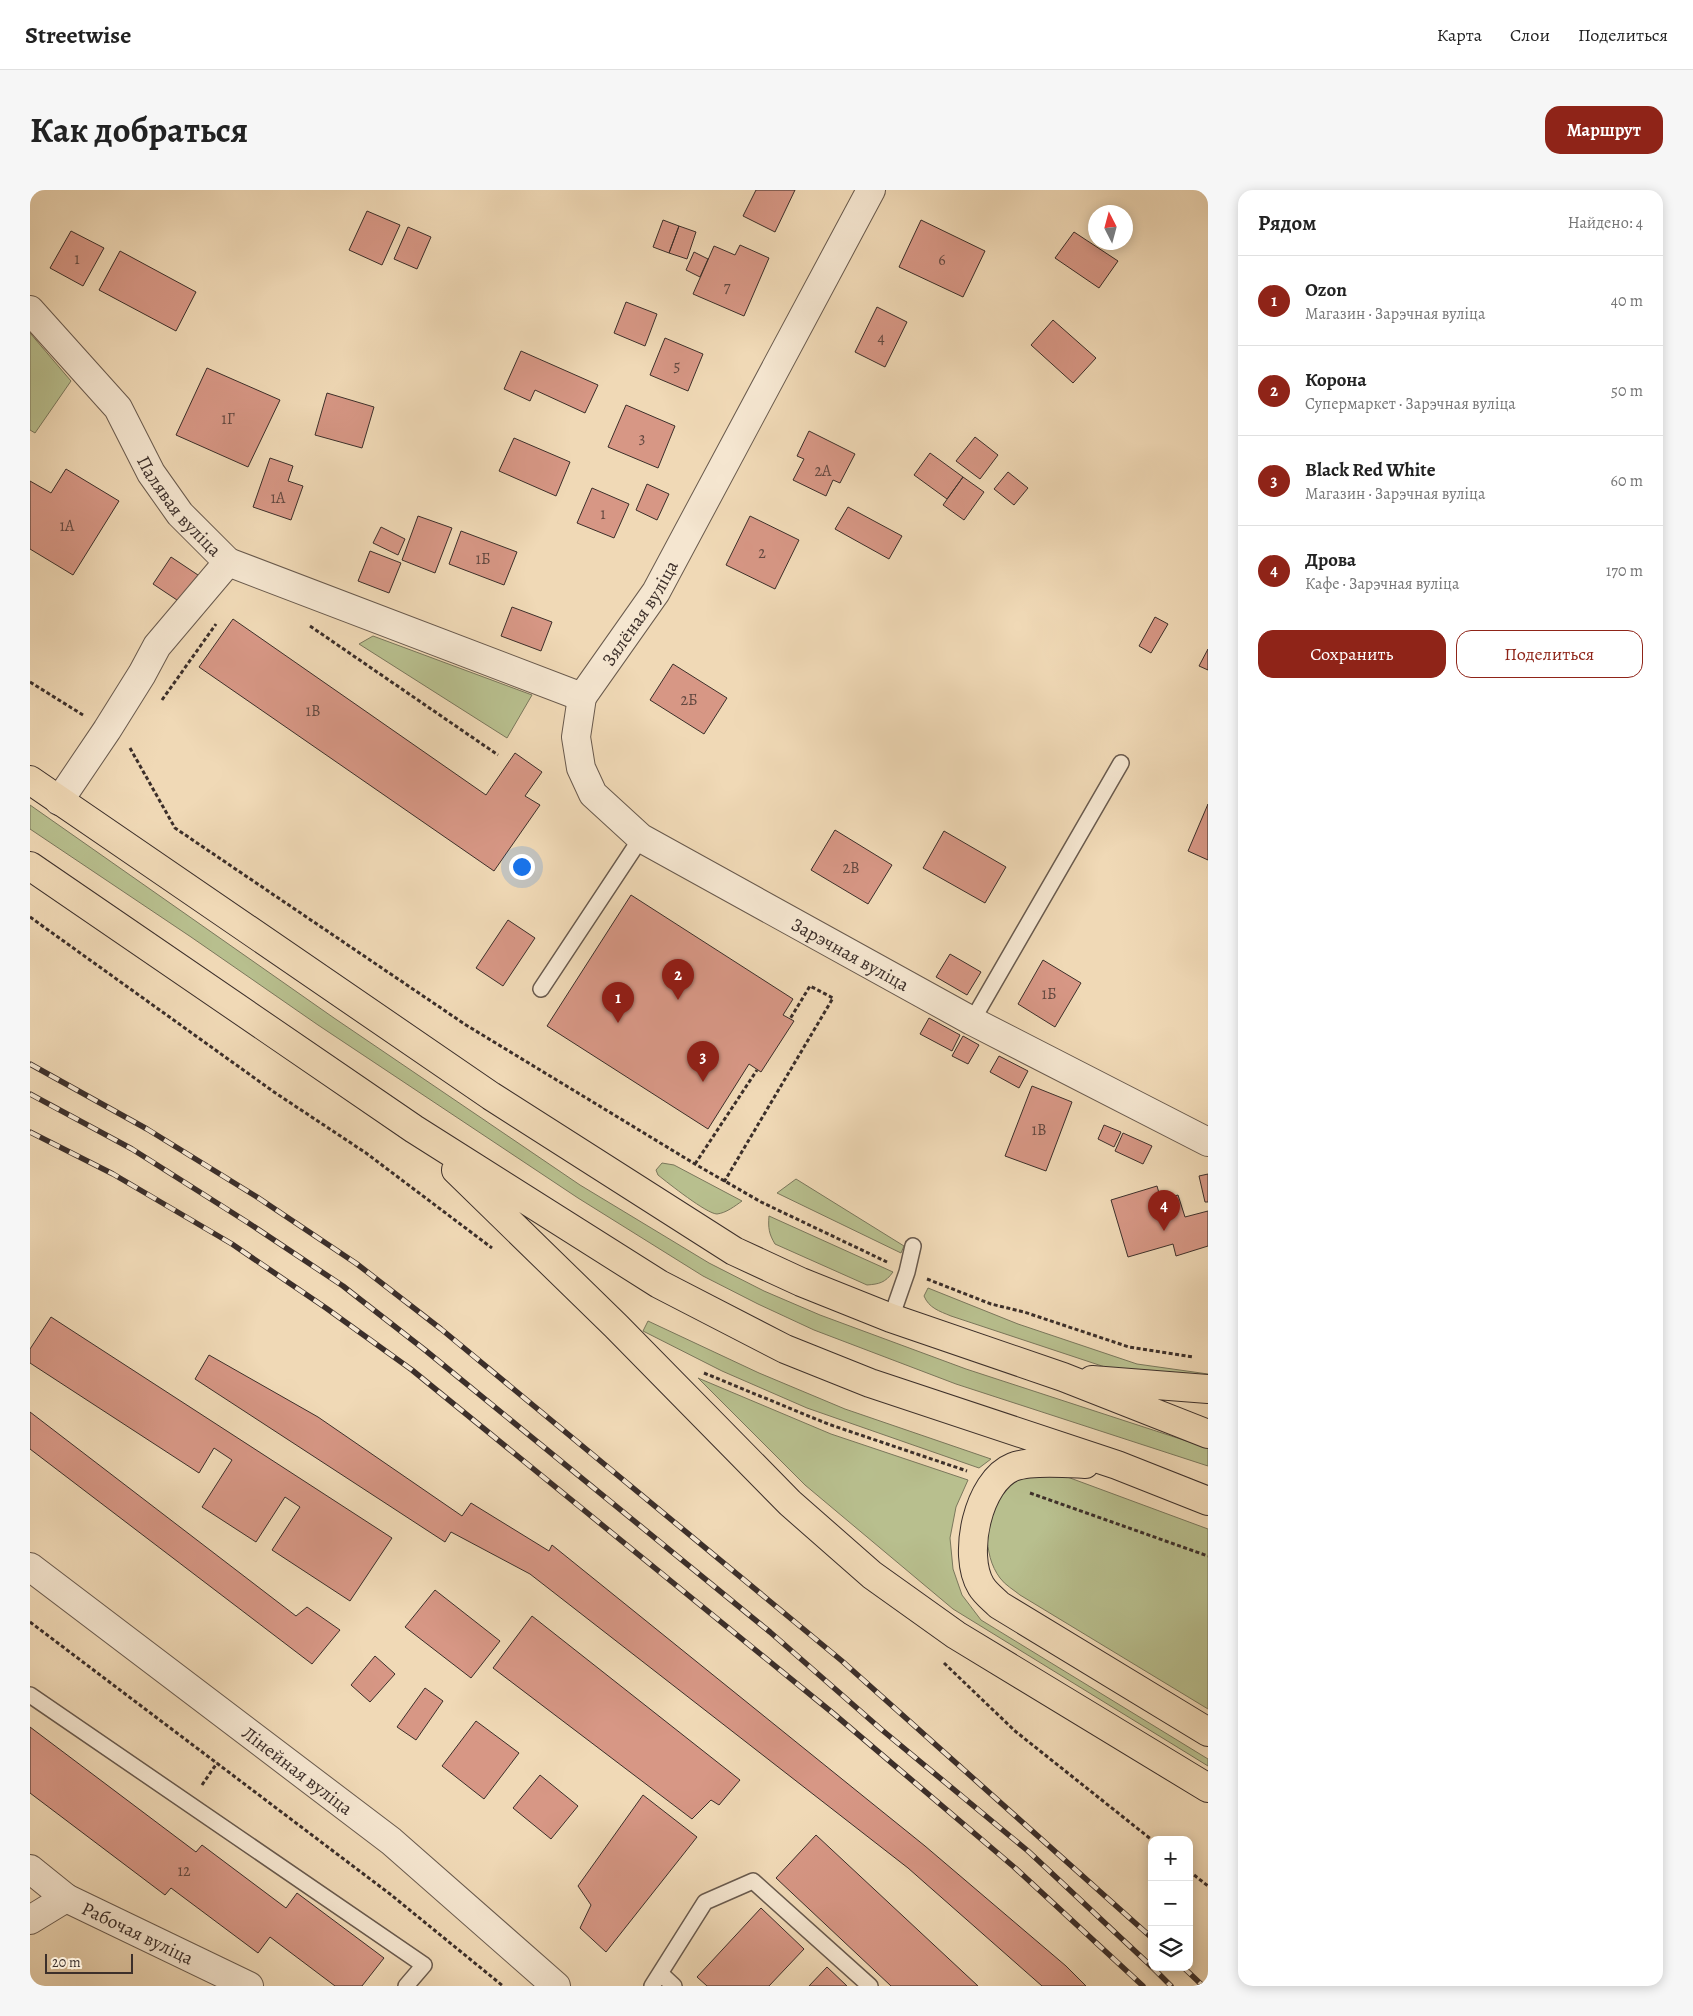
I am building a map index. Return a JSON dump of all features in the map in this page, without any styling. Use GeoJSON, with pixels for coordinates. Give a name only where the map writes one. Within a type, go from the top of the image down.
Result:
{"type":"FeatureCollection","features":[{"type":"Feature","properties":{"kind":"highway"},"geometry":{"type":"LineString","coordinates":[[30,780],[491,1096],[734,1250],[801,1282],[891,1318],[1063,1377],[1208,1434]]}},
{"type":"Feature","properties":{"kind":"highway"},"geometry":{"type":"LineString","coordinates":[[30,866],[414,1129],[659,1284],[785,1349],[870,1383],[1117,1465],[1208,1501]]}},
{"type":"Feature","properties":{"kind":"highway"},"geometry":{"type":"LineString","coordinates":[[414,1129],[616,1326],[790,1503],[872,1576],[956,1635],[1208,1788]]}},
{"type":"Feature","properties":{"kind":"highway"},"geometry":{"type":"LineString","coordinates":[[1063,1377],[1208,1389]]}},
{"type":"Feature","properties":{"kind":"highway"},"geometry":{"type":"LineString","coordinates":[[1117,1465],[1051,1462],[1013,1467],[994,1481],[982,1502],[974,1528],[974,1562],[980,1585],[999,1605],[1208,1732]]}},
{"type":"Feature","properties":{"kind":"street","name":"Зялёная вуліца"},"geometry":{"type":"LineString","coordinates":[[582,697],[656,592],[871,190]]}},
{"type":"Feature","properties":{"kind":"street","name":"Палявая вуліца"},"geometry":{"type":"LineString","coordinates":[[30,310],[118,408],[151,473],[180,514],[228,562],[158,646],[107,730],[59,801]]}},
{"type":"Feature","properties":{"kind":"street"},"geometry":{"type":"LineString","coordinates":[[228,562],[582,697]]}},
{"type":"Feature","properties":{"kind":"street","name":"Зарэчная вуліца"},"geometry":{"type":"LineString","coordinates":[[582,697],[576,737],[581,768],[593,794],[641,838],[972,1021],[1208,1142]]}},
{"type":"Feature","properties":{"kind":"street","name":"Лінейная вуліца"},"geometry":{"type":"LineString","coordinates":[[30,1567],[391,1841],[542,1980]]}},
{"type":"Feature","properties":{"kind":"street"},"geometry":{"type":"LineString","coordinates":[[30,1869],[66,1898]]}},
{"type":"Feature","properties":{"kind":"street","name":"Рабочая вуліца"},"geometry":{"type":"LineString","coordinates":[[30,1920],[66,1898],[249,1986]]}},
{"type":"Feature","properties":{"kind":"lane"},"geometry":{"type":"LineString","coordinates":[[972,1021],[1121,763]]}},
{"type":"Feature","properties":{"kind":"lane"},"geometry":{"type":"LineString","coordinates":[[541,989],[641,838]]}},
{"type":"Feature","properties":{"kind":"lane"},"geometry":{"type":"LineString","coordinates":[[891,1318],[907,1272],[913,1246]]}},
{"type":"Feature","properties":{"kind":"lane"},"geometry":{"type":"LineString","coordinates":[[30,1695],[424,1966],[406,1986]]}},
{"type":"Feature","properties":{"kind":"lane"},"geometry":{"type":"LineString","coordinates":[[674,1986],[656,1980],[705,1902],[753,1881],[870,1986]]}},
{"type":"Feature","properties":{"kind":"path"},"geometry":{"type":"LineString","coordinates":[[158,706],[219,620]]}},
{"type":"Feature","properties":{"kind":"path"},"geometry":{"type":"LineString","coordinates":[[303,621],[498,755]]}},
{"type":"Feature","properties":{"kind":"path"},"geometry":{"type":"LineString","coordinates":[[30,682],[87,718]]}},
{"type":"Feature","properties":{"kind":"path"},"geometry":{"type":"LineString","coordinates":[[128,744],[175,828],[466,1025],[724,1182],[761,1202],[907,1272],[991,1304],[1024,1312],[1129,1347],[1197,1357]]}},
{"type":"Feature","properties":{"kind":"path"},"geometry":{"type":"LineString","coordinates":[[30,916],[274,1092],[366,1153],[497,1252]]}},
{"type":"Feature","properties":{"kind":"path"},"geometry":{"type":"LineString","coordinates":[[724,1182],[834,998],[810,986],[790,1019]]}},
{"type":"Feature","properties":{"kind":"path"},"geometry":{"type":"LineString","coordinates":[[695,1164],[757,1070]]}},
{"type":"Feature","properties":{"kind":"path"},"geometry":{"type":"LineString","coordinates":[[700,1371],[828,1424],[971,1473]]}},
{"type":"Feature","properties":{"kind":"path"},"geometry":{"type":"LineString","coordinates":[[1030,1493],[1208,1556]]}},
{"type":"Feature","properties":{"kind":"path"},"geometry":{"type":"LineString","coordinates":[[30,1622],[390,1894],[503,1986]]}},
{"type":"Feature","properties":{"kind":"path"},"geometry":{"type":"LineString","coordinates":[[206,1780],[217,1764]]}},
{"type":"Feature","properties":{"kind":"path"},"geometry":{"type":"LineString","coordinates":[[1193,1874],[1208,1886]]}},
{"type":"Feature","properties":{"kind":"green space"},"geometry":{"type":"Polygon","coordinates":[[[30,333],[71,381],[35,433],[30,430],[30,333]]]}},
{"type":"Feature","properties":{"kind":"green space"},"geometry":{"type":"Polygon","coordinates":[[[373,636],[532,695],[507,738],[359,644],[373,636]]]}},
{"type":"Feature","properties":{"kind":"green space"},"geometry":{"type":"Polygon","coordinates":[[[30,805],[334,1018],[580,1185],[709,1263],[764,1291],[820,1315],[966,1369],[1208,1448],[1208,1466],[956,1384],[814,1330],[703,1276],[578,1198],[318,1025],[30,829],[30,805]]]}},
{"type":"Feature","properties":{"kind":"green space"},"geometry":{"type":"Polygon","coordinates":[[[662,1163],[674,1165],[742,1201],[724,1212],[712,1213],[688,1198],[658,1175],[656,1170],[662,1163]]]}},
{"type":"Feature","properties":{"kind":"green space"},"geometry":{"type":"Polygon","coordinates":[[[796,1179],[904,1246],[901,1253],[777,1193],[796,1179]]]}},
{"type":"Feature","properties":{"kind":"green space"},"geometry":{"type":"Polygon","coordinates":[[[769,1216],[893,1272],[882,1282],[867,1285],[775,1244],[769,1231],[769,1216]]]}},
{"type":"Feature","properties":{"kind":"green space"},"geometry":{"type":"Polygon","coordinates":[[[928,1288],[1018,1324],[1137,1364],[1208,1374],[1208,1381],[1114,1370],[951,1316],[935,1309],[929,1303],[924,1296],[928,1288]]]}},
{"type":"Feature","properties":{"kind":"green space"},"geometry":{"type":"Polygon","coordinates":[[[648,1321],[759,1373],[845,1409],[991,1459],[979,1468],[807,1408],[722,1371],[643,1331],[648,1321]]]}},
{"type":"Feature","properties":{"kind":"green space"},"geometry":{"type":"Polygon","coordinates":[[[698,1378],[831,1434],[968,1480],[956,1507],[950,1538],[953,1569],[962,1595],[981,1620],[1208,1759],[1208,1766],[953,1609],[805,1485],[698,1378]]]}},
{"type":"Feature","properties":{"kind":"green space"},"geometry":{"type":"Polygon","coordinates":[[[1035,1471],[1062,1475],[1208,1529],[1208,1709],[1020,1595],[1000,1578],[990,1558],[988,1546],[989,1523],[992,1512],[1006,1488],[1035,1471]]]}},
{"type":"Feature","properties":{"kind":"building"},"geometry":{"type":"Polygon","coordinates":[[[756,190],[795,190],[775,232],[743,216],[756,190]]]}},
{"type":"Feature","properties":{"kind":"building"},"geometry":{"type":"Polygon","coordinates":[[[367,211],[400,225],[382,265],[349,250],[367,211]]]}},
{"type":"Feature","properties":{"kind":"building"},"geometry":{"type":"Polygon","coordinates":[[[663,220],[679,226],[669,253],[653,247],[663,220]]]}},
{"type":"Feature","properties":{"kind":"building"},"geometry":{"type":"Polygon","coordinates":[[[921,220],[985,251],[963,297],[899,267],[921,220]]]}},
{"type":"Feature","properties":{"kind":"building"},"geometry":{"type":"Polygon","coordinates":[[[679,226],[696,232],[687,259],[669,253],[679,226]]]}},
{"type":"Feature","properties":{"kind":"building"},"geometry":{"type":"Polygon","coordinates":[[[408,227],[431,237],[417,269],[394,259],[408,227]]]}},
{"type":"Feature","properties":{"kind":"building"},"geometry":{"type":"Polygon","coordinates":[[[71,231],[104,248],[83,286],[50,268],[71,231]]]}},
{"type":"Feature","properties":{"kind":"building"},"geometry":{"type":"Polygon","coordinates":[[[1074,232],[1088,241],[1088,250],[1101,250],[1118,261],[1099,288],[1055,258],[1074,232]]]}},
{"type":"Feature","properties":{"kind":"building"},"geometry":{"type":"Polygon","coordinates":[[[740,245],[769,258],[744,316],[693,294],[714,246],[735,255],[740,245]]]}},
{"type":"Feature","properties":{"kind":"building"},"geometry":{"type":"Polygon","coordinates":[[[120,251],[196,292],[176,331],[99,290],[120,251]]]}},
{"type":"Feature","properties":{"kind":"building"},"geometry":{"type":"Polygon","coordinates":[[[694,252],[708,259],[700,277],[686,270],[694,252]]]}},
{"type":"Feature","properties":{"kind":"building"},"geometry":{"type":"Polygon","coordinates":[[[626,302],[657,314],[645,346],[614,333],[626,302]]]}},
{"type":"Feature","properties":{"kind":"building"},"geometry":{"type":"Polygon","coordinates":[[[877,307],[907,322],[885,367],[855,352],[877,307]]]}},
{"type":"Feature","properties":{"kind":"building"},"geometry":{"type":"Polygon","coordinates":[[[1053,320],[1096,358],[1073,383],[1031,345],[1053,320]]]}},
{"type":"Feature","properties":{"kind":"building"},"geometry":{"type":"Polygon","coordinates":[[[665,338],[703,354],[688,391],[650,375],[665,338]]]}},
{"type":"Feature","properties":{"kind":"building"},"geometry":{"type":"Polygon","coordinates":[[[521,351],[598,385],[585,413],[535,390],[530,401],[504,389],[521,351]]]}},
{"type":"Feature","properties":{"kind":"building"},"geometry":{"type":"Polygon","coordinates":[[[207,368],[280,400],[248,467],[176,435],[207,368]]]}},
{"type":"Feature","properties":{"kind":"building"},"geometry":{"type":"Polygon","coordinates":[[[327,393],[374,407],[362,448],[315,435],[327,393]]]}},
{"type":"Feature","properties":{"kind":"building"},"geometry":{"type":"Polygon","coordinates":[[[626,405],[675,426],[658,468],[608,447],[626,405]]]}},
{"type":"Feature","properties":{"kind":"building"},"geometry":{"type":"Polygon","coordinates":[[[809,431],[855,454],[840,483],[833,480],[826,496],[793,480],[804,459],[797,456],[809,431]]]}},
{"type":"Feature","properties":{"kind":"building"},"geometry":{"type":"Polygon","coordinates":[[[975,437],[998,455],[980,479],[956,461],[975,437]]]}},
{"type":"Feature","properties":{"kind":"building"},"geometry":{"type":"Polygon","coordinates":[[[514,438],[570,462],[556,496],[499,471],[514,438]]]}},
{"type":"Feature","properties":{"kind":"building"},"geometry":{"type":"Polygon","coordinates":[[[930,453],[963,477],[947,499],[914,475],[930,453]]]}},
{"type":"Feature","properties":{"kind":"building"},"geometry":{"type":"Polygon","coordinates":[[[270,458],[293,466],[288,481],[303,486],[291,520],[253,507],[270,458]]]}},
{"type":"Feature","properties":{"kind":"building"},"geometry":{"type":"Polygon","coordinates":[[[66,469],[119,501],[73,575],[30,549],[30,481],[51,493],[66,469]]]}},
{"type":"Feature","properties":{"kind":"building"},"geometry":{"type":"Polygon","coordinates":[[[1008,472],[1028,488],[1014,505],[994,489],[1008,472]]]}},
{"type":"Feature","properties":{"kind":"building"},"geometry":{"type":"Polygon","coordinates":[[[963,477],[984,492],[964,520],[943,505],[963,477]]]}},
{"type":"Feature","properties":{"kind":"building"},"geometry":{"type":"Polygon","coordinates":[[[647,484],[669,494],[657,520],[636,510],[647,484]]]}},
{"type":"Feature","properties":{"kind":"building"},"geometry":{"type":"Polygon","coordinates":[[[592,488],[629,504],[614,538],[577,523],[592,488]]]}},
{"type":"Feature","properties":{"kind":"building"},"geometry":{"type":"Polygon","coordinates":[[[848,507],[902,536],[889,559],[835,529],[848,507]]]}},
{"type":"Feature","properties":{"kind":"building"},"geometry":{"type":"Polygon","coordinates":[[[418,516],[452,528],[435,573],[402,560],[418,516]]]}},
{"type":"Feature","properties":{"kind":"building"},"geometry":{"type":"Polygon","coordinates":[[[750,516],[799,540],[775,589],[726,565],[750,516]]]}},
{"type":"Feature","properties":{"kind":"building"},"geometry":{"type":"Polygon","coordinates":[[[381,527],[405,539],[398,555],[373,543],[381,527]]]}},
{"type":"Feature","properties":{"kind":"building"},"geometry":{"type":"Polygon","coordinates":[[[461,531],[517,552],[504,585],[449,564],[461,531]]]}},
{"type":"Feature","properties":{"kind":"building"},"geometry":{"type":"Polygon","coordinates":[[[370,551],[401,563],[389,593],[358,581],[370,551]]]}},
{"type":"Feature","properties":{"kind":"building"},"geometry":{"type":"Polygon","coordinates":[[[171,557],[198,575],[180,602],[153,584],[171,557]]]}},
{"type":"Feature","properties":{"kind":"building"},"geometry":{"type":"Polygon","coordinates":[[[512,607],[552,622],[541,651],[501,636],[512,607]]]}},
{"type":"Feature","properties":{"kind":"building"},"geometry":{"type":"Polygon","coordinates":[[[1155,617],[1168,624],[1151,653],[1139,646],[1155,617]]]}},
{"type":"Feature","properties":{"kind":"building"},"geometry":{"type":"Polygon","coordinates":[[[233,619],[486,795],[515,753],[542,772],[525,796],[540,805],[494,871],[199,667],[233,619]]]}},
{"type":"Feature","properties":{"kind":"building"},"geometry":{"type":"Polygon","coordinates":[[[1208,649],[1208,670],[1199,666],[1208,649]]]}},
{"type":"Feature","properties":{"kind":"building"},"geometry":{"type":"Polygon","coordinates":[[[673,664],[727,698],[704,734],[650,700],[673,664]]]}},
{"type":"Feature","properties":{"kind":"building"},"geometry":{"type":"Polygon","coordinates":[[[1208,804],[1208,860],[1188,851],[1208,804]]]}},
{"type":"Feature","properties":{"kind":"building"},"geometry":{"type":"Polygon","coordinates":[[[835,830],[892,865],[868,904],[811,870],[835,830]]]}},
{"type":"Feature","properties":{"kind":"building"},"geometry":{"type":"Polygon","coordinates":[[[944,831],[1006,867],[985,903],[923,868],[944,831]]]}},
{"type":"Feature","properties":{"kind":"building"},"geometry":{"type":"Polygon","coordinates":[[[631,895],[793,999],[783,1015],[794,1021],[761,1072],[749,1064],[708,1129],[547,1026],[631,895]]]}},
{"type":"Feature","properties":{"kind":"building"},"geometry":{"type":"Polygon","coordinates":[[[508,920],[535,938],[503,986],[476,968],[508,920]]]}},
{"type":"Feature","properties":{"kind":"building"},"geometry":{"type":"Polygon","coordinates":[[[950,954],[981,972],[967,995],[936,977],[950,954]]]}},
{"type":"Feature","properties":{"kind":"building"},"geometry":{"type":"Polygon","coordinates":[[[1043,960],[1081,983],[1055,1027],[1018,1004],[1043,960]]]}},
{"type":"Feature","properties":{"kind":"building"},"geometry":{"type":"Polygon","coordinates":[[[929,1018],[960,1035],[952,1051],[920,1034],[929,1018]]]}},
{"type":"Feature","properties":{"kind":"building"},"geometry":{"type":"Polygon","coordinates":[[[963,1036],[979,1045],[968,1064],[952,1056],[963,1036]]]}},
{"type":"Feature","properties":{"kind":"building"},"geometry":{"type":"Polygon","coordinates":[[[999,1056],[1028,1071],[1019,1088],[990,1072],[999,1056]]]}},
{"type":"Feature","properties":{"kind":"building"},"geometry":{"type":"Polygon","coordinates":[[[1032,1086],[1072,1102],[1046,1171],[1005,1156],[1032,1086]]]}},
{"type":"Feature","properties":{"kind":"building"},"geometry":{"type":"Polygon","coordinates":[[[1104,1125],[1121,1132],[1114,1147],[1098,1139],[1104,1125]]]}},
{"type":"Feature","properties":{"kind":"building"},"geometry":{"type":"Polygon","coordinates":[[[1123,1133],[1152,1146],[1143,1164],[1115,1151],[1123,1133]]]}},
{"type":"Feature","properties":{"kind":"building"},"geometry":{"type":"Polygon","coordinates":[[[1208,1174],[1208,1202],[1205,1202],[1199,1176],[1208,1174]]]}},
{"type":"Feature","properties":{"kind":"building"},"geometry":{"type":"Polygon","coordinates":[[[1157,1186],[1161,1200],[1178,1195],[1185,1217],[1208,1211],[1208,1246],[1176,1256],[1173,1244],[1128,1257],[1111,1200],[1157,1186]]]}},
{"type":"Feature","properties":{"kind":"building"},"geometry":{"type":"Polygon","coordinates":[[[51,1317],[392,1538],[350,1601],[272,1550],[300,1507],[285,1497],[256,1542],[202,1507],[232,1460],[214,1448],[199,1473],[30,1363],[30,1349],[51,1317]]]}},
{"type":"Feature","properties":{"kind":"building"},"geometry":{"type":"Polygon","coordinates":[[[209,1355],[318,1417],[462,1516],[471,1503],[549,1551],[552,1545],[925,1846],[1066,1966],[1086,1986],[1042,1986],[908,1868],[530,1574],[451,1532],[445,1542],[195,1379],[209,1355]]]}},
{"type":"Feature","properties":{"kind":"building"},"geometry":{"type":"Polygon","coordinates":[[[30,1412],[296,1616],[307,1607],[340,1630],[312,1664],[30,1449],[30,1412]]]}},
{"type":"Feature","properties":{"kind":"building"},"geometry":{"type":"Polygon","coordinates":[[[435,1590],[500,1641],[471,1678],[405,1627],[435,1590]]]}},
{"type":"Feature","properties":{"kind":"building"},"geometry":{"type":"Polygon","coordinates":[[[532,1616],[740,1780],[719,1805],[711,1800],[692,1819],[493,1668],[532,1616]]]}},
{"type":"Feature","properties":{"kind":"building"},"geometry":{"type":"Polygon","coordinates":[[[375,1656],[395,1674],[370,1702],[351,1685],[375,1656]]]}},
{"type":"Feature","properties":{"kind":"building"},"geometry":{"type":"Polygon","coordinates":[[[425,1688],[443,1701],[416,1740],[397,1727],[425,1688]]]}},
{"type":"Feature","properties":{"kind":"building"},"geometry":{"type":"Polygon","coordinates":[[[476,1721],[519,1753],[484,1799],[442,1766],[476,1721]]]}},
{"type":"Feature","properties":{"kind":"building"},"geometry":{"type":"Polygon","coordinates":[[[30,1727],[196,1852],[202,1845],[286,1908],[297,1893],[384,1958],[362,1986],[335,1986],[270,1937],[258,1953],[171,1888],[165,1895],[30,1793],[30,1727]]]}},
{"type":"Feature","properties":{"kind":"building"},"geometry":{"type":"Polygon","coordinates":[[[540,1775],[578,1806],[551,1839],[513,1808],[540,1775]]]}},
{"type":"Feature","properties":{"kind":"building"},"geometry":{"type":"Polygon","coordinates":[[[643,1795],[697,1837],[606,1952],[580,1928],[591,1905],[578,1886],[643,1795]]]}},
{"type":"Feature","properties":{"kind":"building"},"geometry":{"type":"Polygon","coordinates":[[[816,1835],[978,1986],[891,1986],[776,1878],[816,1835]]]}},
{"type":"Feature","properties":{"kind":"building"},"geometry":{"type":"Polygon","coordinates":[[[761,1908],[804,1949],[769,1986],[707,1986],[697,1977],[761,1908]]]}},
{"type":"Feature","properties":{"kind":"building"},"geometry":{"type":"Polygon","coordinates":[[[827,1967],[847,1986],[809,1986],[827,1967]]]}},
{"type":"Feature","properties":{"kind":"railway"},"geometry":{"type":"LineString","coordinates":[[30,1064],[147,1129],[257,1197],[357,1264],[441,1329],[842,1661],[1148,1934]]}},
{"type":"Feature","properties":{"kind":"railway"},"geometry":{"type":"LineString","coordinates":[[30,1094],[132,1149],[343,1286],[425,1350],[770,1632],[882,1730],[1028,1851],[1148,1963]]}},
{"type":"Feature","properties":{"kind":"railway"},"geometry":{"type":"LineString","coordinates":[[30,1132],[113,1174],[232,1244],[412,1370],[834,1714],[1014,1867],[1143,1986]]}},
{"type":"Feature","properties":{"kind":"railway"},"geometry":{"type":"LineString","coordinates":[[1156,1971],[1171,1986]]}},
{"type":"Feature","properties":{"kind":"railway"},"geometry":{"type":"LineString","coordinates":[[1187,1971],[1203,1986]]}},
{"type":"Feature","properties":{"kind":"place","name":"Корона"},"geometry":{"type":"Point","coordinates":[678,1000]}},
{"type":"Feature","properties":{"kind":"place","name":"Ozon"},"geometry":{"type":"Point","coordinates":[618,1023]}},
{"type":"Feature","properties":{"kind":"place","name":"Black Red White"},"geometry":{"type":"Point","coordinates":[703,1082]}},
{"type":"Feature","properties":{"kind":"place","name":"Дрова"},"geometry":{"type":"Point","coordinates":[1164,1231]}}]}
